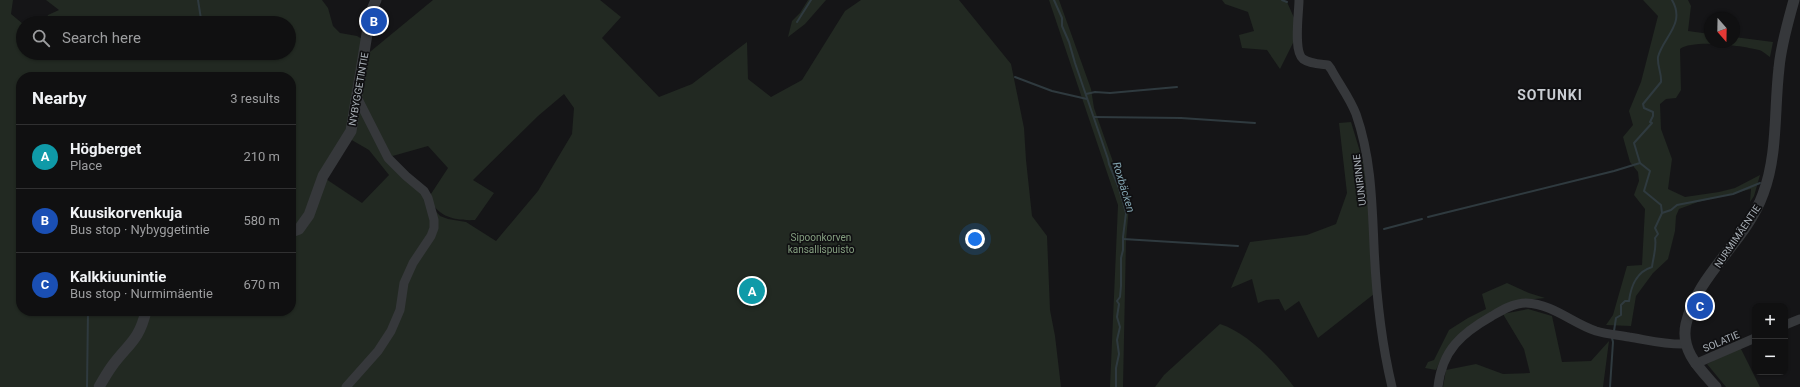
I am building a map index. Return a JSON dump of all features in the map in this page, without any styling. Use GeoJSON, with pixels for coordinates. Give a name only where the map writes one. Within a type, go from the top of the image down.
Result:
{"type":"FeatureCollection","features":[{"type":"Feature","properties":{"kind":"street","name":"NYBYGGETINTIE"},"geometry":{"type":"LineString","coordinates":[[296,230],[299,229],[309,215],[322,176],[351,131],[371,12],[376,0]]}},
{"type":"Feature","properties":{"kind":"street","name":"UUNIRINNE"},"geometry":{"type":"LineString","coordinates":[[1300,0],[1299,52],[1304,60],[1328,65],[1331,69],[1354,109],[1366,147],[1373,200],[1379,305],[1384,350],[1392,387]]}},
{"type":"Feature","properties":{"kind":"street","name":"NURMIMÄENTIE"},"geometry":{"type":"LineString","coordinates":[[1716,387],[1695,364],[1686,344],[1686,324],[1706,282],[1752,216],[1763,195],[1771,163],[1779,67],[1794,0]]}},
{"type":"Feature","properties":{"kind":"street"},"geometry":{"type":"LineString","coordinates":[[346,387],[378,351],[391,331],[400,310],[404,283],[413,263],[431,236],[434,220],[431,206],[426,194],[388,158],[357,97]]}},
{"type":"Feature","properties":{"kind":"street"},"geometry":{"type":"LineString","coordinates":[[1438,387],[1444,363],[1460,337],[1503,309],[1525,303],[1544,306],[1559,311],[1597,331],[1672,344],[1686,344]]}},
{"type":"Feature","properties":{"kind":"street"},"geometry":{"type":"LineString","coordinates":[[99,387],[112,365],[131,345],[138,333],[144,316]]}},
{"type":"Feature","properties":{"kind":"street"},"geometry":{"type":"LineString","coordinates":[[1788,324],[1800,319]]}},
{"type":"Feature","properties":{"kind":"street","name":"SOLATIE"},"geometry":{"type":"LineString","coordinates":[[1695,364],[1753,339]]}},
{"type":"Feature","properties":{"kind":"green space"},"geometry":{"type":"Polygon","coordinates":[[[0,0],[13,0],[11,14],[16,18],[16,60],[296,60],[296,16],[48,16],[59,10],[46,0],[322,0],[328,8],[333,26],[340,33],[357,36],[362,39],[347,130],[305,213],[296,225],[296,72],[16,72],[16,316],[140,316],[135,331],[109,363],[93,387],[0,387],[0,0]]]}},
{"type":"Feature","properties":{"kind":"green space","name":"Sipoonkorven kansallispuisto"},"geometry":{"type":"Polygon","coordinates":[[[433,0],[600,0],[621,17],[602,38],[659,97],[692,84],[747,42],[748,79],[771,97],[802,80],[845,11],[861,0],[959,0],[1011,64],[1024,128],[1032,216],[1047,236],[1050,310],[1055,336],[1061,387],[104,387],[147,316],[296,316],[296,229],[326,179],[362,203],[389,175],[369,150],[350,139],[360,105],[388,158],[423,192],[440,216],[466,222],[496,241],[538,191],[572,134],[574,108],[564,94],[538,116],[473,180],[494,193],[475,220],[460,220],[448,216],[432,204],[429,197],[448,168],[428,146],[389,157],[361,101],[365,56],[433,0]]]}},
{"type":"Feature","properties":{"kind":"green space"},"geometry":{"type":"Polygon","coordinates":[[[808,0],[826,0],[805,24],[788,37],[792,21],[800,13],[808,0]]]}},
{"type":"Feature","properties":{"kind":"green space"},"geometry":{"type":"Polygon","coordinates":[[[1049,0],[1059,0],[1091,89],[1094,108],[1129,207],[1126,240],[1123,387],[1110,387],[1118,205],[1049,0]]]}},
{"type":"Feature","properties":{"kind":"green space"},"geometry":{"type":"Polygon","coordinates":[[[1222,0],[1282,0],[1287,2],[1295,20],[1293,43],[1280,69],[1267,50],[1242,48],[1239,35],[1254,31],[1248,12],[1225,4],[1222,0]]]}},
{"type":"Feature","properties":{"kind":"green space"},"geometry":{"type":"Polygon","coordinates":[[[1643,0],[1688,0],[1691,6],[1688,31],[1704,33],[1704,44],[1696,44],[1680,49],[1681,90],[1676,98],[1666,99],[1660,104],[1661,129],[1672,159],[1668,189],[1685,197],[1719,192],[1735,188],[1760,175],[1754,196],[1750,202],[1751,189],[1698,202],[1679,209],[1676,216],[1675,231],[1668,259],[1653,273],[1636,296],[1631,326],[1606,325],[1613,315],[1627,266],[1642,265],[1645,209],[1634,195],[1639,181],[1638,172],[1630,162],[1623,137],[1633,125],[1629,111],[1641,82],[1658,16],[1643,0]]]}},
{"type":"Feature","properties":{"kind":"green space"},"geometry":{"type":"Polygon","coordinates":[[[1740,38],[1773,42],[1770,57],[1759,50],[1741,47],[1740,38]]]}},
{"type":"Feature","properties":{"kind":"green space"},"geometry":{"type":"Polygon","coordinates":[[[1351,122],[1368,178],[1374,294],[1318,338],[1299,301],[1285,311],[1279,299],[1266,300],[1258,303],[1252,279],[1231,288],[1250,242],[1307,235],[1336,224],[1347,193],[1339,123],[1351,122]]]}},
{"type":"Feature","properties":{"kind":"green space"},"geometry":{"type":"Polygon","coordinates":[[[1507,283],[1529,293],[1545,298],[1525,300],[1493,311],[1441,359],[1436,370],[1425,368],[1428,362],[1434,360],[1449,330],[1486,309],[1482,294],[1507,283]]]}},
{"type":"Feature","properties":{"kind":"green space"},"geometry":{"type":"Polygon","coordinates":[[[1528,309],[1552,316],[1562,362],[1591,361],[1609,341],[1603,387],[1443,387],[1446,370],[1476,364],[1503,374],[1530,373],[1524,349],[1503,314],[1528,309]]]}},
{"type":"Feature","properties":{"kind":"green space"},"geometry":{"type":"Polygon","coordinates":[[[1220,324],[1241,334],[1261,350],[1279,368],[1294,387],[1155,387],[1164,375],[1220,324]]]}},
{"type":"Feature","properties":{"kind":"green space"},"geometry":{"type":"Polygon","coordinates":[[[1740,347],[1752,371],[1752,375],[1754,375],[1760,387],[1726,387],[1707,364],[1740,347]]]}},
{"type":"Feature","properties":{"kind":"waterway"},"geometry":{"type":"LineString","coordinates":[[198,0],[201,16]]}},
{"type":"Feature","properties":{"kind":"waterway"},"geometry":{"type":"LineString","coordinates":[[797,22],[811,0]]}},
{"type":"Feature","properties":{"kind":"waterway","name":"Roxbäcken"},"geometry":{"type":"LineString","coordinates":[[1054,0],[1062,18],[1062,26],[1069,42],[1109,164],[1119,188],[1126,213],[1121,258],[1120,297],[1117,301],[1119,304],[1117,317],[1120,327],[1117,340],[1119,354],[1116,368],[1116,387]]}},
{"type":"Feature","properties":{"kind":"waterway"},"geometry":{"type":"LineString","coordinates":[[1282,0],[1287,2]]}},
{"type":"Feature","properties":{"kind":"waterway"},"geometry":{"type":"LineString","coordinates":[[1614,331],[1616,318],[1621,315],[1621,305],[1625,301],[1629,301],[1635,280],[1642,272],[1652,267],[1655,238],[1658,234],[1655,228],[1662,213],[1661,205],[1644,191],[1650,171],[1640,163],[1634,143],[1652,123],[1650,122],[1653,112],[1644,108],[1643,104],[1661,82],[1658,57],[1675,23],[1676,9],[1672,0]]}},
{"type":"Feature","properties":{"kind":"waterway"},"geometry":{"type":"LineString","coordinates":[[1015,77],[1052,91],[1087,99]]}},
{"type":"Feature","properties":{"kind":"waterway"},"geometry":{"type":"LineString","coordinates":[[1086,94],[1095,92],[1110,93],[1177,87]]}},
{"type":"Feature","properties":{"kind":"waterway"},"geometry":{"type":"LineString","coordinates":[[1094,117],[1181,118],[1255,123]]}},
{"type":"Feature","properties":{"kind":"waterway"},"geometry":{"type":"LineString","coordinates":[[1428,217],[1614,171],[1640,163]]}},
{"type":"Feature","properties":{"kind":"waterway"},"geometry":{"type":"LineString","coordinates":[[1662,213],[1671,210],[1677,205],[1733,194],[1760,183]]}},
{"type":"Feature","properties":{"kind":"waterway"},"geometry":{"type":"LineString","coordinates":[[1384,229],[1422,219]]}},
{"type":"Feature","properties":{"kind":"waterway"},"geometry":{"type":"LineString","coordinates":[[1123,239],[1238,246]]}},
{"type":"Feature","properties":{"kind":"waterway"},"geometry":{"type":"LineString","coordinates":[[87,387],[88,316]]}},
{"type":"Feature","properties":{"kind":"waterway"},"geometry":{"type":"LineString","coordinates":[[1610,387],[1612,338]]}},
{"type":"Feature","properties":{"kind":"place","name":"Kuusikorvenkuja"},"geometry":{"type":"Point","coordinates":[374,21]}},
{"type":"Feature","properties":{"kind":"place","name":"Högberget"},"geometry":{"type":"Point","coordinates":[752,291]}},
{"type":"Feature","properties":{"kind":"place","name":"Kalkkiuunintie"},"geometry":{"type":"Point","coordinates":[1700,306]}},
{"type":"Feature","properties":{"kind":"district","name":"SOTUNKI"},"geometry":{"type":"Point","coordinates":[1550,95]}}]}
